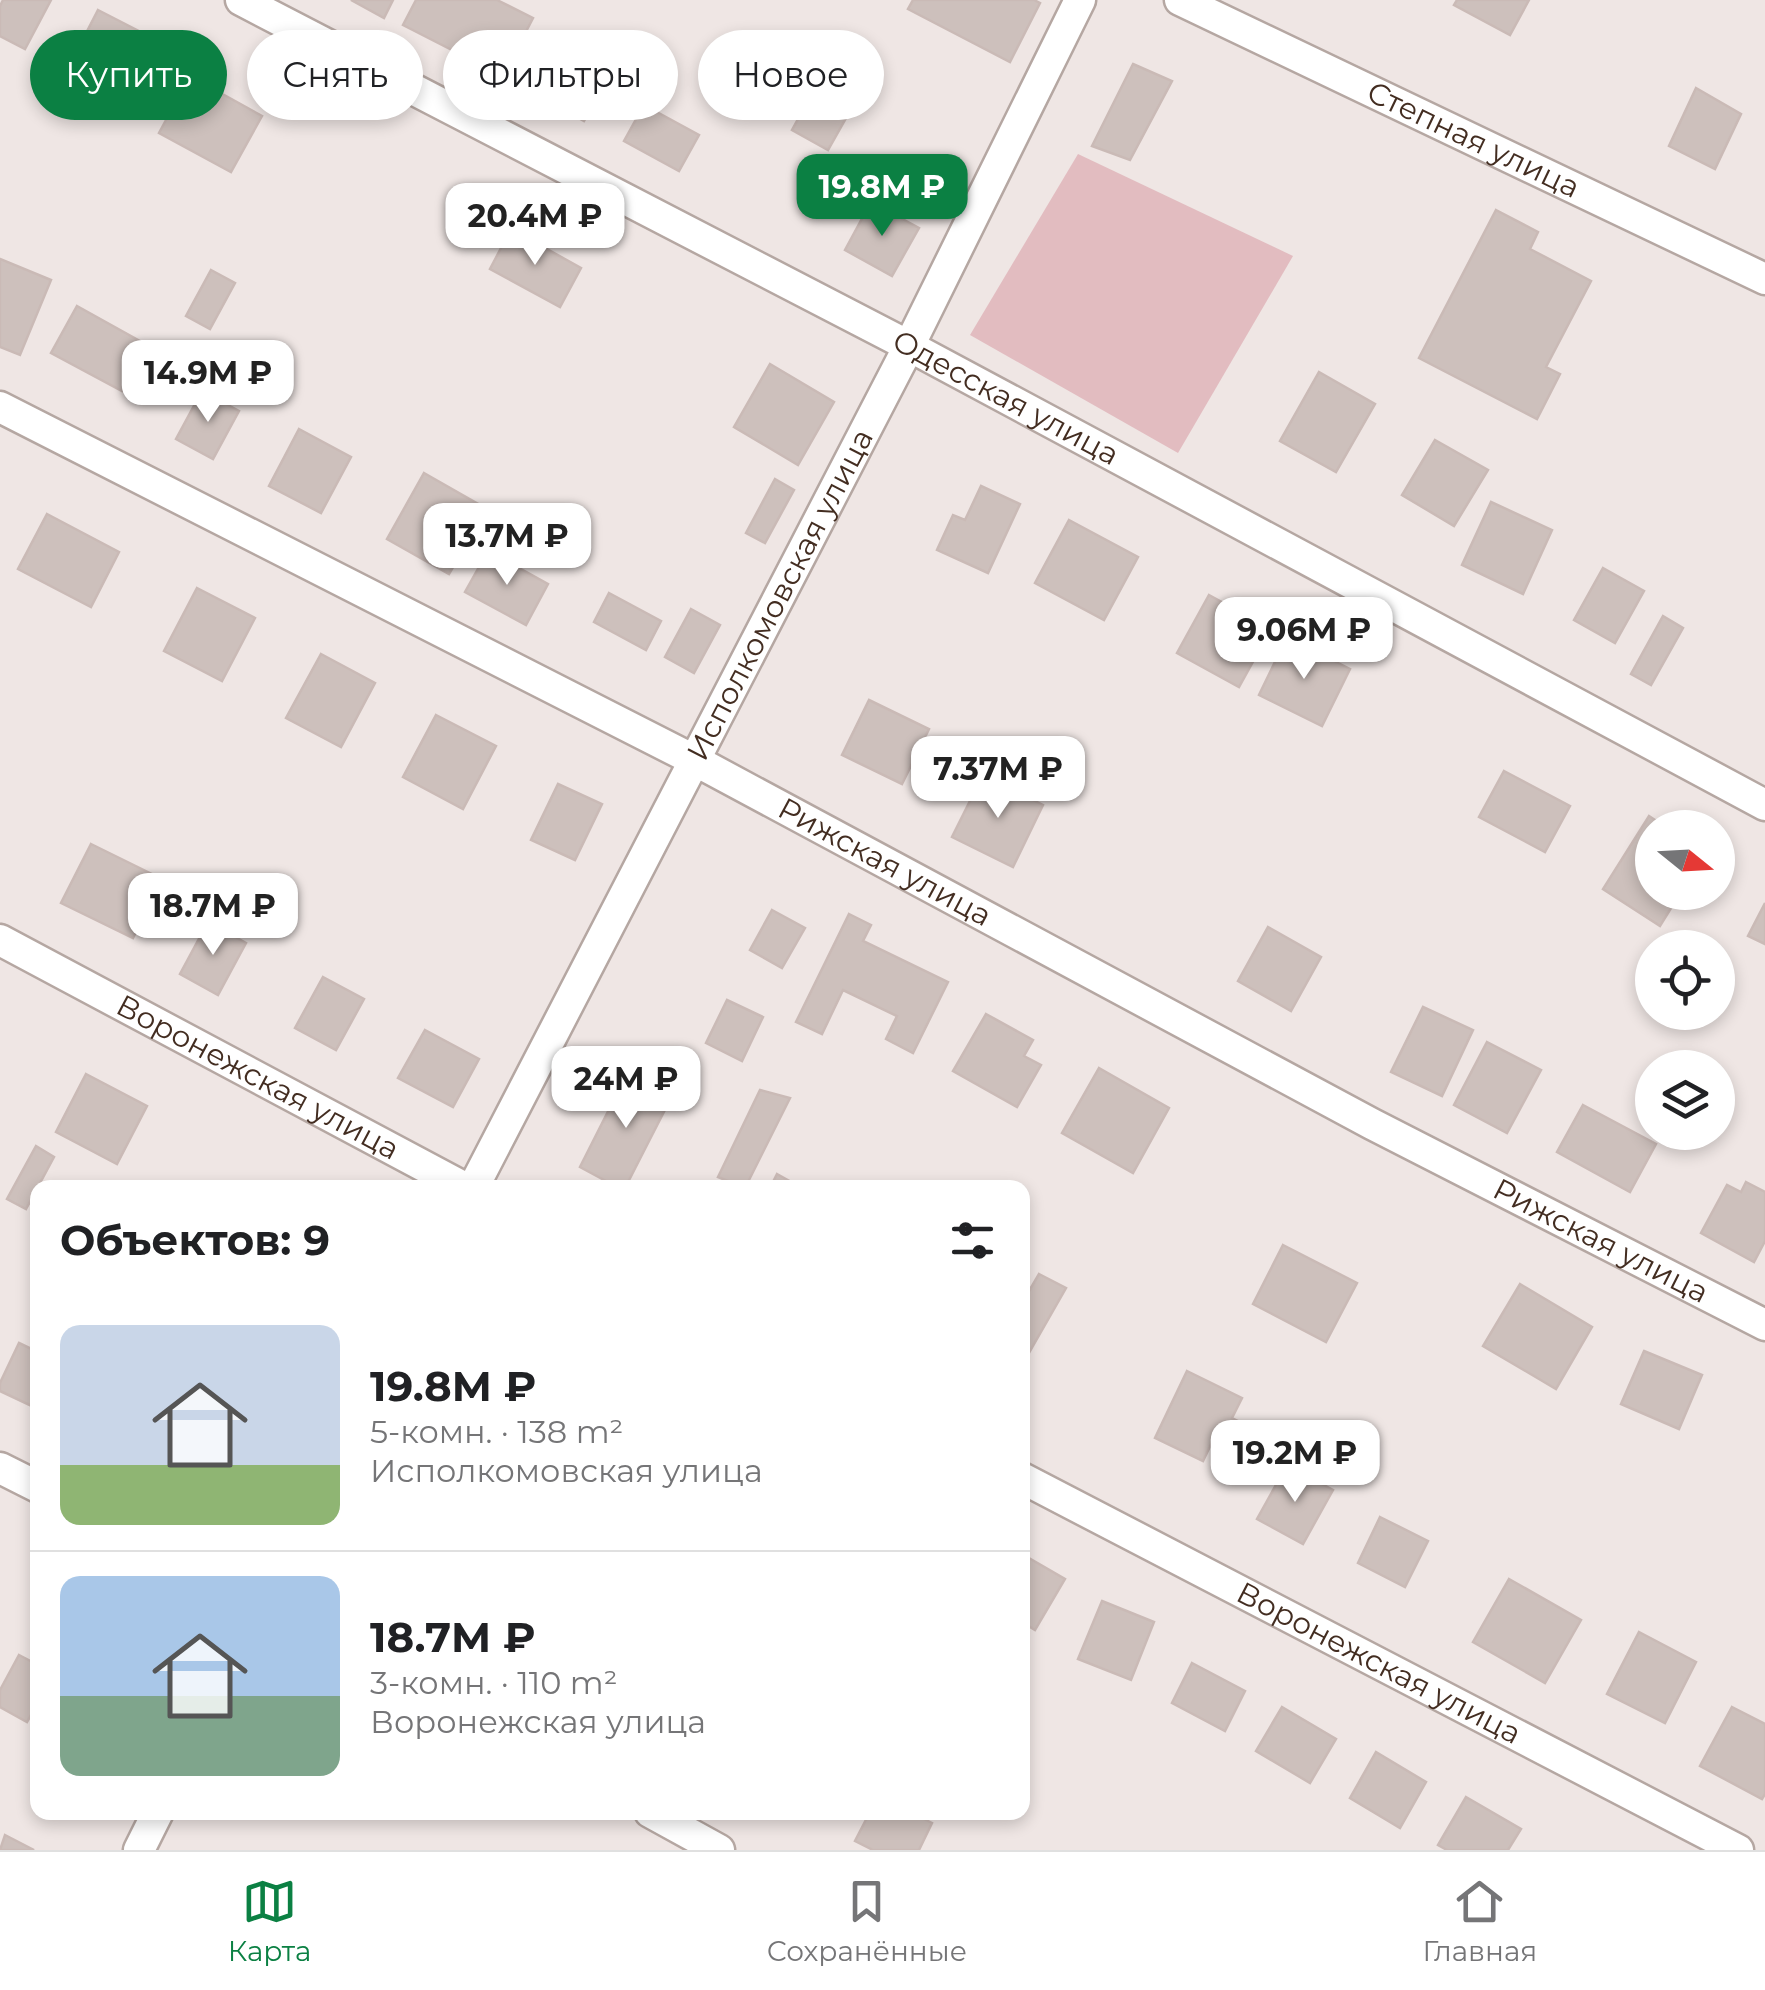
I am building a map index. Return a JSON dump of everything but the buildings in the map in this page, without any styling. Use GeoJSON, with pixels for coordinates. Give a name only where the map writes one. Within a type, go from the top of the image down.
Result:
{"type":"FeatureCollection","features":[{"type":"Feature","properties":{"kind":"street","name":"Одесская улица"},"geometry":{"type":"LineString","coordinates":[[242,0],[909,346],[1765,805]]}},
{"type":"Feature","properties":{"kind":"street","name":"Исполкомовская улица"},"geometry":{"type":"LineString","coordinates":[[477,1180],[909,346],[1080,0]]}},
{"type":"Feature","properties":{"kind":"street","name":"Степная улица"},"geometry":{"type":"LineString","coordinates":[[1180,0],[1765,278]]}},
{"type":"Feature","properties":{"kind":"street","name":"Рижская улица"},"geometry":{"type":"LineString","coordinates":[[0,407],[696,761],[1372,1124],[1765,1325]]}},
{"type":"Feature","properties":{"kind":"street","name":"Воронежская улица"},"geometry":{"type":"LineString","coordinates":[[0,940],[449,1180]]}},
{"type":"Feature","properties":{"kind":"street"},"geometry":{"type":"LineString","coordinates":[[0,1468],[30,1483]]}},
{"type":"Feature","properties":{"kind":"street","name":"Воронежская улица"},"geometry":{"type":"LineString","coordinates":[[1030,1482],[1738,1850]]}},
{"type":"Feature","properties":{"kind":"street"},"geometry":{"type":"LineString","coordinates":[[139,1850],[154,1820]]}},
{"type":"Feature","properties":{"kind":"street"},"geometry":{"type":"LineString","coordinates":[[665,1820],[719,1850]]}},
{"type":"Feature","properties":{"kind":"shaded area"},"geometry":{"type":"Polygon","coordinates":[[[1078,154],[1293,256],[1178,453],[970,335],[1078,154]]]}}]}
